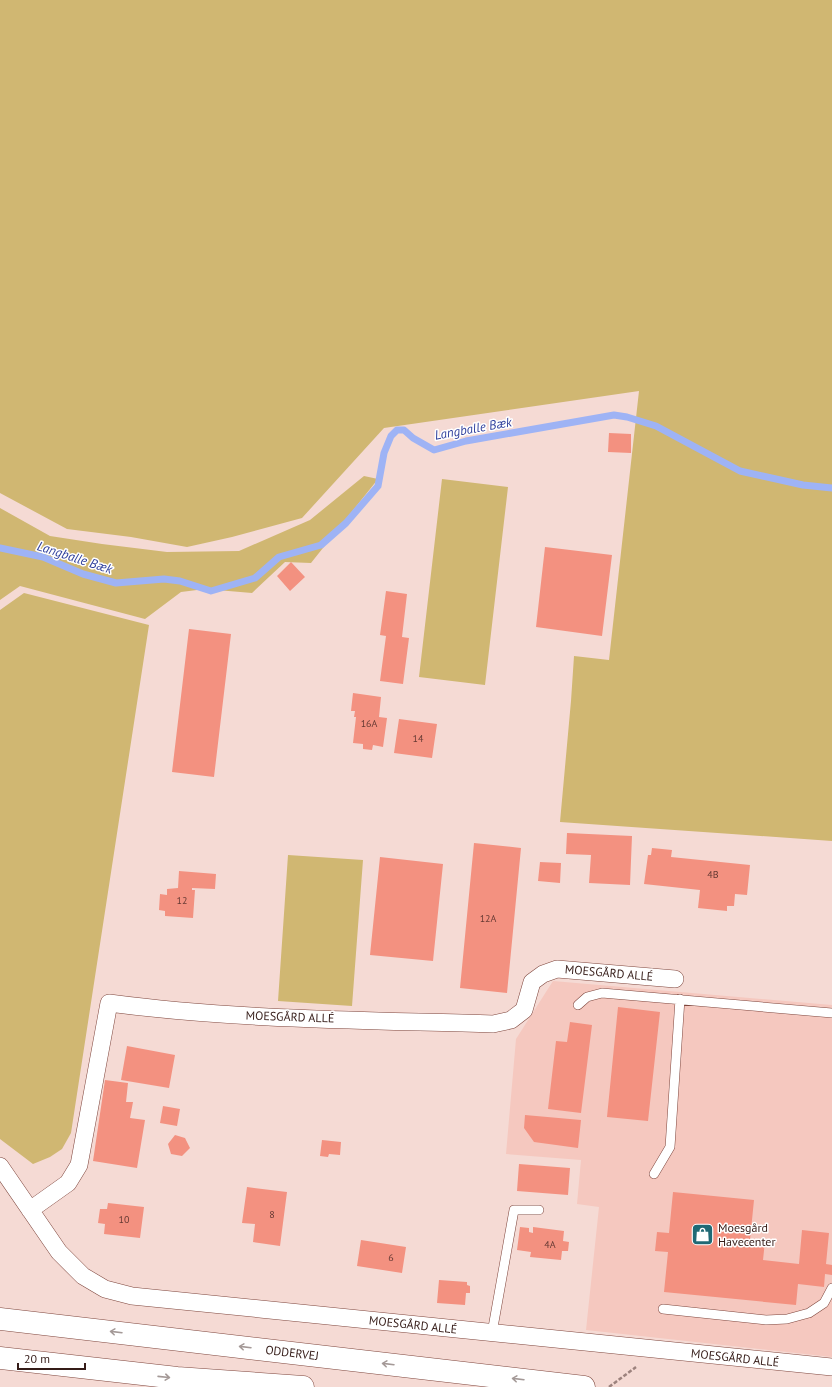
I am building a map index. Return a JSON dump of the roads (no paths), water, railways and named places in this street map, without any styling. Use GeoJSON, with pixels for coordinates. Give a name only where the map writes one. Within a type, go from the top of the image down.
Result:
{"type":"FeatureCollection","features":[{"type":"Feature","properties":{"kind":"main road","name":"ODDERVEJ"},"geometry":{"type":"LineString","coordinates":[[0,1319],[584,1387]]}},
{"type":"Feature","properties":{"kind":"main road"},"geometry":{"type":"LineString","coordinates":[[0,1358],[177,1378],[303,1387]]}},
{"type":"Feature","properties":{"kind":"street","name":"MOESGÅRD ALLÉ"},"geometry":{"type":"LineString","coordinates":[[30,1210],[68,1183],[80,1165],[109,1003],[138,1007],[244,1016],[494,1024],[511,1020],[524,1010],[532,982],[543,974],[557,969],[675,979]]}},
{"type":"Feature","properties":{"kind":"street","name":"MOESGÅRD ALLÉ"},"geometry":{"type":"LineString","coordinates":[[0,1166],[59,1252],[83,1276],[105,1289],[132,1296],[832,1367]]}},
{"type":"Feature","properties":{"kind":"lane"},"geometry":{"type":"LineString","coordinates":[[578,1005],[587,997],[602,993],[832,1013]]}},
{"type":"Feature","properties":{"kind":"lane"},"geometry":{"type":"LineString","coordinates":[[654,1174],[670,1147],[680,999]]}},
{"type":"Feature","properties":{"kind":"lane"},"geometry":{"type":"LineString","coordinates":[[492,1333],[514,1210],[539,1210]]}},
{"type":"Feature","properties":{"kind":"lane"},"geometry":{"type":"LineString","coordinates":[[663,1309],[766,1320],[787,1319],[809,1313],[824,1303],[832,1288]]}},
{"type":"Feature","properties":{"kind":"waterway","name":"Langballe Bæk"},"geometry":{"type":"LineString","coordinates":[[0,548],[43,557],[83,574],[116,583],[164,579],[180,581],[211,591],[255,578],[279,557],[321,545],[346,523],[378,486],[384,453],[391,436],[397,430],[404,430],[413,438],[434,450],[466,441],[614,415],[627,417],[656,426],[740,471],[803,485],[832,488]]}},
{"type":"Feature","properties":{"kind":"place","name":"Moesgård Havecenter"},"geometry":{"type":"Point","coordinates":[702,1235]}}]}
